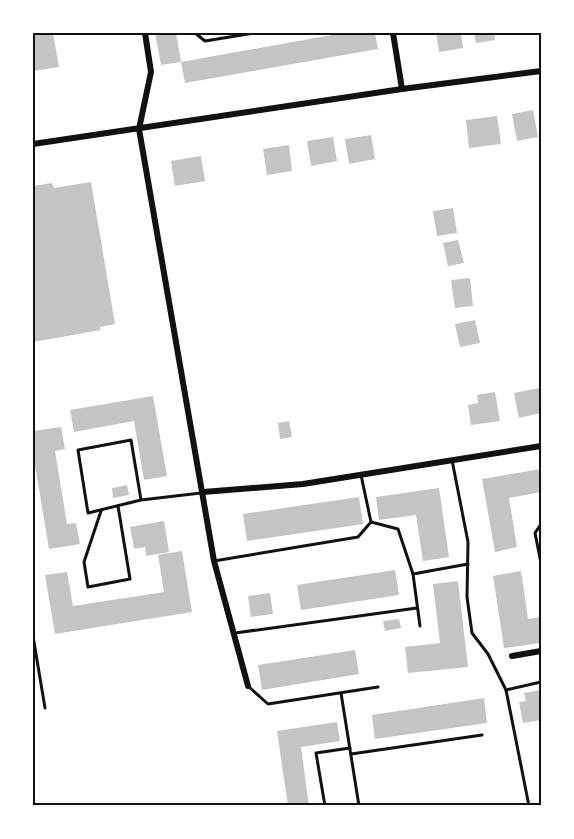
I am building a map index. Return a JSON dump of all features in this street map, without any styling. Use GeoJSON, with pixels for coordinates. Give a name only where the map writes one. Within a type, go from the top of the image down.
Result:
{"type":"FeatureCollection","features":[{"type":"Feature","properties":{"kind":"street"},"geometry":{"type":"LineString","coordinates":[[145,33],[151,72],[139,129],[214,561],[248,686]]}},
{"type":"Feature","properties":{"kind":"street"},"geometry":{"type":"LineString","coordinates":[[393,33],[402,89]]}},
{"type":"Feature","properties":{"kind":"street"},"geometry":{"type":"LineString","coordinates":[[33,144],[402,89],[541,71]]}},
{"type":"Feature","properties":{"kind":"street"},"geometry":{"type":"LineString","coordinates":[[203,492],[303,484],[541,446]]}},
{"type":"Feature","properties":{"kind":"street"},"geometry":{"type":"LineString","coordinates":[[512,656],[541,651]]}},
{"type":"Feature","properties":{"kind":"lane"},"geometry":{"type":"LineString","coordinates":[[195,33],[205,41],[254,33]]}},
{"type":"Feature","properties":{"kind":"lane"},"geometry":{"type":"LineString","coordinates":[[141,500],[131,440],[78,450],[88,513],[141,500],[203,492]]}},
{"type":"Feature","properties":{"kind":"lane"},"geometry":{"type":"LineString","coordinates":[[452,460],[468,542],[467,597],[472,633],[488,654],[506,690],[529,806]]}},
{"type":"Feature","properties":{"kind":"lane"},"geometry":{"type":"LineString","coordinates":[[214,561],[358,537],[370,522],[361,475]]}},
{"type":"Feature","properties":{"kind":"lane"},"geometry":{"type":"LineString","coordinates":[[101,510],[84,562],[88,587],[130,579],[118,506]]}},
{"type":"Feature","properties":{"kind":"lane"},"geometry":{"type":"LineString","coordinates":[[370,522],[398,529],[413,574],[420,626]]}},
{"type":"Feature","properties":{"kind":"lane"},"geometry":{"type":"LineString","coordinates":[[541,524],[535,533],[541,563]]}},
{"type":"Feature","properties":{"kind":"lane"},"geometry":{"type":"LineString","coordinates":[[413,574],[468,564]]}},
{"type":"Feature","properties":{"kind":"lane"},"geometry":{"type":"LineString","coordinates":[[234,633],[417,608]]}},
{"type":"Feature","properties":{"kind":"lane"},"geometry":{"type":"LineString","coordinates":[[33,636],[45,708]]}},
{"type":"Feature","properties":{"kind":"lane"},"geometry":{"type":"LineString","coordinates":[[506,690],[541,682]]}},
{"type":"Feature","properties":{"kind":"lane"},"geometry":{"type":"LineString","coordinates":[[248,686],[268,704],[378,687]]}},
{"type":"Feature","properties":{"kind":"lane"},"geometry":{"type":"LineString","coordinates":[[341,693],[359,806]]}},
{"type":"Feature","properties":{"kind":"lane"},"geometry":{"type":"LineString","coordinates":[[351,754],[482,735]]}},
{"type":"Feature","properties":{"kind":"lane"},"geometry":{"type":"LineString","coordinates":[[325,806],[316,753],[350,748]]}},
{"type":"Feature","properties":{"kind":"building"},"geometry":{"type":"Polygon","coordinates":[[[53,33],[59,67],[33,71],[33,35],[53,33]]]}},
{"type":"Feature","properties":{"kind":"building"},"geometry":{"type":"Polygon","coordinates":[[[155,33],[176,33],[181,62],[161,65],[155,33]]]}},
{"type":"Feature","properties":{"kind":"building"},"geometry":{"type":"Polygon","coordinates":[[[331,33],[375,33],[378,49],[185,83],[181,62],[332,35],[331,33]]]}},
{"type":"Feature","properties":{"kind":"building"},"geometry":{"type":"Polygon","coordinates":[[[436,33],[461,33],[463,48],[439,52],[436,33]]]}},
{"type":"Feature","properties":{"kind":"building"},"geometry":{"type":"Polygon","coordinates":[[[474,33],[494,33],[495,40],[476,43],[474,33]]]}},
{"type":"Feature","properties":{"kind":"building"},"geometry":{"type":"Polygon","coordinates":[[[533,110],[538,137],[517,141],[512,114],[533,110]]]}},
{"type":"Feature","properties":{"kind":"building"},"geometry":{"type":"Polygon","coordinates":[[[497,116],[501,144],[469,148],[466,120],[497,116]]]}},
{"type":"Feature","properties":{"kind":"building"},"geometry":{"type":"Polygon","coordinates":[[[371,135],[375,159],[349,164],[345,139],[371,135]]]}},
{"type":"Feature","properties":{"kind":"building"},"geometry":{"type":"Polygon","coordinates":[[[333,137],[337,161],[311,166],[307,141],[333,137]]]}},
{"type":"Feature","properties":{"kind":"building"},"geometry":{"type":"Polygon","coordinates":[[[289,145],[292,171],[267,175],[263,149],[289,145]]]}},
{"type":"Feature","properties":{"kind":"building"},"geometry":{"type":"Polygon","coordinates":[[[201,156],[205,181],[175,186],[171,161],[201,156]]]}},
{"type":"Feature","properties":{"kind":"building"},"geometry":{"type":"Polygon","coordinates":[[[91,182],[115,324],[100,327],[101,330],[33,342],[33,186],[52,183],[54,188],[91,182]]]}},
{"type":"Feature","properties":{"kind":"building"},"geometry":{"type":"Polygon","coordinates":[[[453,208],[457,233],[437,236],[433,211],[453,208]]]}},
{"type":"Feature","properties":{"kind":"building"},"geometry":{"type":"Polygon","coordinates":[[[458,240],[464,263],[448,266],[443,243],[458,240]]]}},
{"type":"Feature","properties":{"kind":"building"},"geometry":{"type":"Polygon","coordinates":[[[470,278],[473,306],[455,308],[451,280],[470,278]]]}},
{"type":"Feature","properties":{"kind":"building"},"geometry":{"type":"Polygon","coordinates":[[[475,320],[480,343],[460,347],[455,324],[475,320]]]}},
{"type":"Feature","properties":{"kind":"building"},"geometry":{"type":"Polygon","coordinates":[[[539,388],[541,413],[519,418],[514,393],[539,388]]]}},
{"type":"Feature","properties":{"kind":"building"},"geometry":{"type":"Polygon","coordinates":[[[495,392],[500,421],[471,425],[468,405],[478,403],[477,395],[495,392]]]}},
{"type":"Feature","properties":{"kind":"building"},"geometry":{"type":"Polygon","coordinates":[[[153,396],[167,476],[144,480],[134,421],[74,432],[70,410],[153,396]]]}},
{"type":"Feature","properties":{"kind":"building"},"geometry":{"type":"Polygon","coordinates":[[[289,421],[292,437],[280,439],[278,423],[289,421]]]}},
{"type":"Feature","properties":{"kind":"building"},"geometry":{"type":"Polygon","coordinates":[[[61,427],[65,449],[55,451],[67,524],[76,523],[80,544],[49,549],[33,453],[33,431],[61,427]]]}},
{"type":"Feature","properties":{"kind":"building"},"geometry":{"type":"Polygon","coordinates":[[[541,469],[541,492],[509,498],[517,547],[495,552],[482,479],[541,469]]]}},
{"type":"Feature","properties":{"kind":"building"},"geometry":{"type":"Polygon","coordinates":[[[127,485],[129,495],[113,498],[112,488],[127,485]]]}},
{"type":"Feature","properties":{"kind":"building"},"geometry":{"type":"Polygon","coordinates":[[[439,488],[449,557],[423,561],[416,515],[379,520],[376,497],[439,488]]]}},
{"type":"Feature","properties":{"kind":"building"},"geometry":{"type":"Polygon","coordinates":[[[359,497],[363,524],[247,541],[243,514],[359,497]]]}},
{"type":"Feature","properties":{"kind":"building"},"geometry":{"type":"Polygon","coordinates":[[[164,521],[169,552],[146,556],[145,547],[134,549],[130,527],[164,521]]]}},
{"type":"Feature","properties":{"kind":"building"},"geometry":{"type":"Polygon","coordinates":[[[182,551],[192,612],[55,634],[45,575],[67,572],[73,606],[164,592],[158,555],[182,551]]]}},
{"type":"Feature","properties":{"kind":"building"},"geometry":{"type":"Polygon","coordinates":[[[395,570],[399,595],[301,610],[297,585],[395,570]]]}},
{"type":"Feature","properties":{"kind":"building"},"geometry":{"type":"Polygon","coordinates":[[[521,571],[528,619],[541,617],[541,643],[504,648],[493,576],[521,571]]]}},
{"type":"Feature","properties":{"kind":"building"},"geometry":{"type":"Polygon","coordinates":[[[458,581],[468,667],[408,673],[405,647],[440,643],[433,584],[458,581]]]}},
{"type":"Feature","properties":{"kind":"building"},"geometry":{"type":"Polygon","coordinates":[[[270,593],[273,614],[251,617],[248,596],[270,593]]]}},
{"type":"Feature","properties":{"kind":"building"},"geometry":{"type":"Polygon","coordinates":[[[399,619],[401,628],[385,631],[383,621],[399,619]]]}},
{"type":"Feature","properties":{"kind":"building"},"geometry":{"type":"Polygon","coordinates":[[[355,650],[359,674],[262,690],[258,665],[355,650]]]}},
{"type":"Feature","properties":{"kind":"building"},"geometry":{"type":"Polygon","coordinates":[[[541,690],[541,720],[523,723],[519,702],[526,701],[524,693],[541,690]]]}},
{"type":"Feature","properties":{"kind":"building"},"geometry":{"type":"Polygon","coordinates":[[[484,698],[487,723],[375,739],[372,715],[484,698]]]}},
{"type":"Feature","properties":{"kind":"building"},"geometry":{"type":"Polygon","coordinates":[[[337,722],[340,741],[301,747],[309,806],[288,806],[277,731],[337,722]]]}}]}
